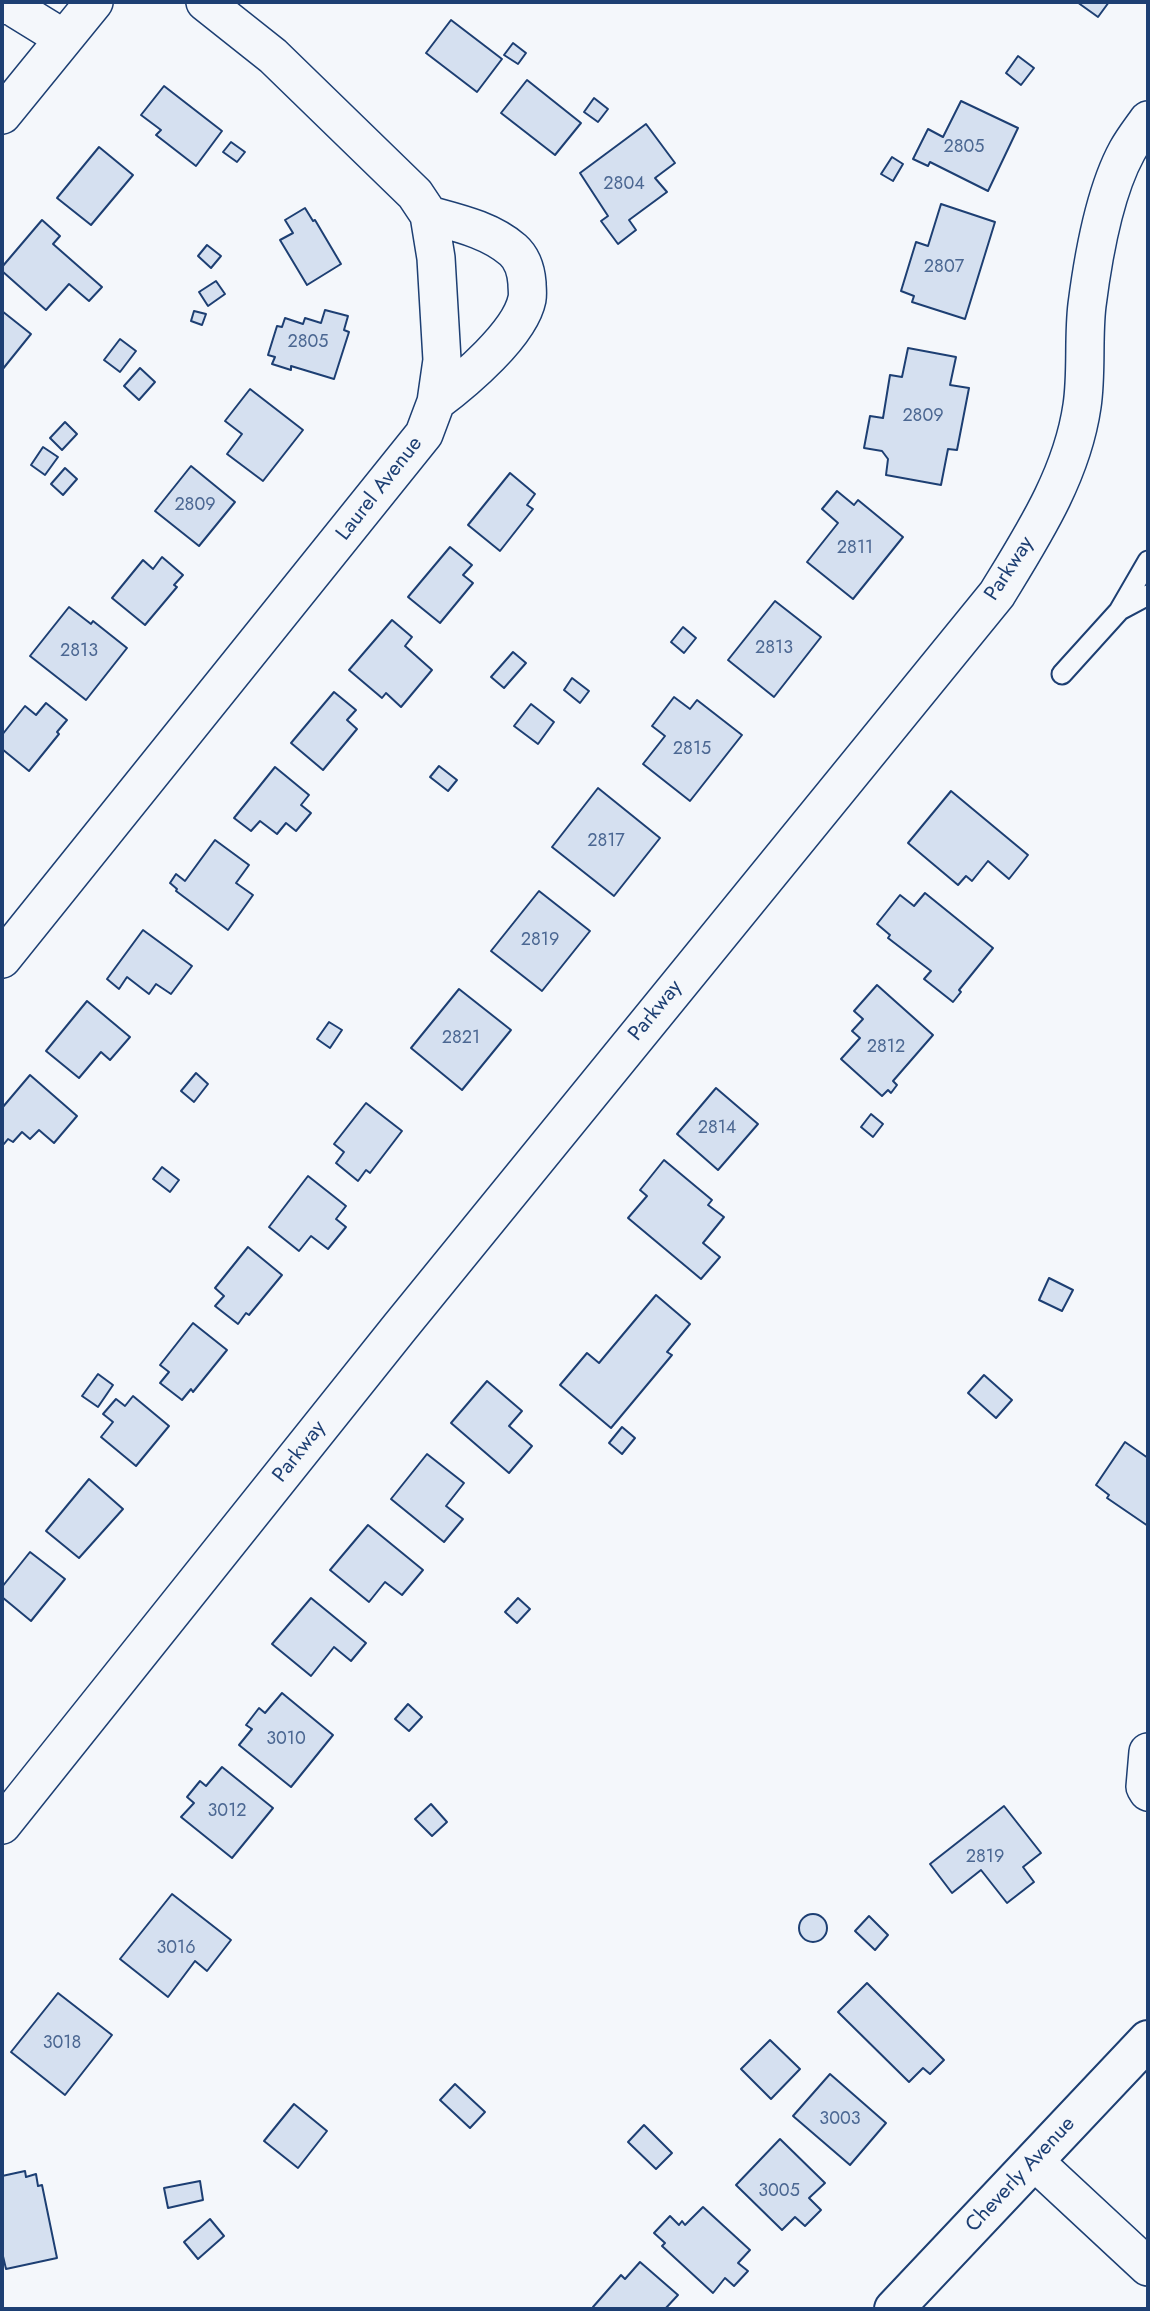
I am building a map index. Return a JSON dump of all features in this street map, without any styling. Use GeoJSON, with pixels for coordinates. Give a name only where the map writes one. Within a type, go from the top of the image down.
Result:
{"type":"FeatureCollection","features":[{"type":"Feature","properties":{"kind":"street"},"geometry":{"type":"LineString","coordinates":[[2,115],[94,2]]}},
{"type":"Feature","properties":{"kind":"street","name":"Laurel Avenue"},"geometry":{"type":"LineString","coordinates":[[2,958],[424,434],[436,402],[442,360],[436,258],[429,215],[415,194],[273,56],[205,2]]}},
{"type":"Feature","properties":{"kind":"street"},"geometry":{"type":"LineString","coordinates":[[2,5],[11,6],[63,38]]}},
{"type":"Feature","properties":{"kind":"street","name":"Parkway"},"geometry":{"type":"LineString","coordinates":[[2,1825],[407,1317],[997,594],[1030,540],[1072,452],[1082,406],[1087,305],[1104,213],[1127,151],[1148,120]]}},
{"type":"Feature","properties":{"kind":"street"},"geometry":{"type":"LineString","coordinates":[[429,215],[468,226],[499,240],[514,251],[526,268],[528,298],[519,318],[473,374],[436,402]]}},
{"type":"Feature","properties":{"kind":"street"},"geometry":{"type":"LineString","coordinates":[[1148,1752],[1145,1787],[1148,1792]]}},
{"type":"Feature","properties":{"kind":"street","name":"Cheverly Avenue"},"geometry":{"type":"LineString","coordinates":[[894,2309],[1148,2040]]}},
{"type":"Feature","properties":{"kind":"street"},"geometry":{"type":"LineString","coordinates":[[1034,2161],[1148,2267]]}},
{"type":"Feature","properties":{"kind":"lane"},"geometry":{"type":"LineString","coordinates":[[1062,674],[1119,611],[1148,561]]}},
{"type":"Feature","properties":{"kind":"lane"},"geometry":{"type":"LineString","coordinates":[[1119,611],[1148,595]]}},
{"type":"Feature","properties":{"kind":"building"},"geometry":{"type":"Polygon","coordinates":[[[1077,2],[1109,2],[1098,17],[1077,2]]]}},
{"type":"Feature","properties":{"kind":"building"},"geometry":{"type":"Polygon","coordinates":[[[451,20],[502,59],[477,92],[426,53],[451,20]]]}},
{"type":"Feature","properties":{"kind":"building"},"geometry":{"type":"Polygon","coordinates":[[[513,43],[526,53],[518,64],[504,55],[513,43]]]}},
{"type":"Feature","properties":{"kind":"building"},"geometry":{"type":"Polygon","coordinates":[[[1018,56],[1034,68],[1021,85],[1006,73],[1018,56]]]}},
{"type":"Feature","properties":{"kind":"building"},"geometry":{"type":"Polygon","coordinates":[[[527,80],[581,123],[555,155],[501,113],[527,80]]]}},
{"type":"Feature","properties":{"kind":"building"},"geometry":{"type":"Polygon","coordinates":[[[164,86],[222,131],[196,166],[156,135],[161,130],[141,115],[164,86]]]}},
{"type":"Feature","properties":{"kind":"building"},"geometry":{"type":"Polygon","coordinates":[[[594,98],[608,109],[598,122],[584,112],[594,98]]]}},
{"type":"Feature","properties":{"kind":"building"},"geometry":{"type":"Polygon","coordinates":[[[961,101],[1018,128],[988,191],[930,162],[928,166],[913,159],[928,129],[943,137],[961,101]]]}},
{"type":"Feature","properties":{"kind":"building"},"geometry":{"type":"Polygon","coordinates":[[[646,124],[675,163],[655,178],[667,192],[629,220],[636,230],[618,244],[601,221],[608,216],[580,173],[646,124]]]}},
{"type":"Feature","properties":{"kind":"building"},"geometry":{"type":"Polygon","coordinates":[[[231,142],[245,152],[237,162],[223,152],[231,142]]]}},
{"type":"Feature","properties":{"kind":"building"},"geometry":{"type":"Polygon","coordinates":[[[99,147],[133,175],[91,225],[57,198],[99,147]]]}},
{"type":"Feature","properties":{"kind":"building"},"geometry":{"type":"Polygon","coordinates":[[[892,157],[903,164],[893,181],[881,174],[892,157]]]}},
{"type":"Feature","properties":{"kind":"building"},"geometry":{"type":"Polygon","coordinates":[[[941,204],[995,222],[965,319],[912,302],[914,296],[901,291],[916,242],[928,246],[941,204]]]}},
{"type":"Feature","properties":{"kind":"building"},"geometry":{"type":"Polygon","coordinates":[[[305,208],[341,264],[307,285],[280,240],[293,233],[285,220],[305,208]]]}},
{"type":"Feature","properties":{"kind":"building"},"geometry":{"type":"Polygon","coordinates":[[[42,220],[60,236],[53,244],[102,287],[89,301],[69,284],[46,310],[2,271],[2,267],[42,220]]]}},
{"type":"Feature","properties":{"kind":"building"},"geometry":{"type":"Polygon","coordinates":[[[207,245],[221,256],[211,268],[198,256],[207,245]]]}},
{"type":"Feature","properties":{"kind":"building"},"geometry":{"type":"Polygon","coordinates":[[[216,281],[225,294],[208,306],[199,292],[216,281]]]}},
{"type":"Feature","properties":{"kind":"building"},"geometry":{"type":"Polygon","coordinates":[[[325,310],[348,316],[344,330],[349,332],[334,379],[291,366],[291,370],[272,364],[275,357],[268,355],[277,326],[282,327],[285,318],[303,324],[305,318],[321,323],[325,310]]]}},
{"type":"Feature","properties":{"kind":"building"},"geometry":{"type":"Polygon","coordinates":[[[2,311],[31,334],[2,370],[2,311]]]}},
{"type":"Feature","properties":{"kind":"building"},"geometry":{"type":"Polygon","coordinates":[[[194,311],[206,314],[202,325],[191,321],[194,311]]]}},
{"type":"Feature","properties":{"kind":"building"},"geometry":{"type":"Polygon","coordinates":[[[120,339],[136,351],[120,372],[104,360],[120,339]]]}},
{"type":"Feature","properties":{"kind":"building"},"geometry":{"type":"Polygon","coordinates":[[[908,348],[956,357],[950,385],[969,388],[957,450],[948,449],[941,485],[886,475],[888,459],[882,451],[864,448],[870,416],[883,418],[890,375],[902,377],[908,348]]]}},
{"type":"Feature","properties":{"kind":"building"},"geometry":{"type":"Polygon","coordinates":[[[140,368],[155,382],[139,400],[124,386],[140,368]]]}},
{"type":"Feature","properties":{"kind":"building"},"geometry":{"type":"Polygon","coordinates":[[[250,389],[303,430],[263,481],[227,454],[242,434],[225,421],[250,389]]]}},
{"type":"Feature","properties":{"kind":"building"},"geometry":{"type":"Polygon","coordinates":[[[65,422],[77,434],[62,450],[50,438],[65,422]]]}},
{"type":"Feature","properties":{"kind":"building"},"geometry":{"type":"Polygon","coordinates":[[[43,447],[58,457],[45,475],[31,465],[43,447]]]}},
{"type":"Feature","properties":{"kind":"building"},"geometry":{"type":"Polygon","coordinates":[[[191,466],[235,502],[199,546],[155,511],[191,466]]]}},
{"type":"Feature","properties":{"kind":"building"},"geometry":{"type":"Polygon","coordinates":[[[65,468],[77,479],[63,495],[51,484],[65,468]]]}},
{"type":"Feature","properties":{"kind":"building"},"geometry":{"type":"Polygon","coordinates":[[[510,473],[535,494],[527,505],[533,509],[500,551],[468,525],[510,473]]]}},
{"type":"Feature","properties":{"kind":"building"},"geometry":{"type":"Polygon","coordinates":[[[837,491],[854,505],[858,500],[903,537],[853,599],[807,562],[838,523],[822,509],[837,491]]]}},
{"type":"Feature","properties":{"kind":"building"},"geometry":{"type":"Polygon","coordinates":[[[450,547],[472,565],[463,575],[473,583],[440,623],[408,597],[450,547]]]}},
{"type":"Feature","properties":{"kind":"building"},"geometry":{"type":"Polygon","coordinates":[[[162,557],[183,575],[174,585],[177,587],[145,625],[112,598],[143,560],[153,569],[162,557]]]}},
{"type":"Feature","properties":{"kind":"building"},"geometry":{"type":"Polygon","coordinates":[[[775,601],[821,637],[774,697],[728,660],[775,601]]]}},
{"type":"Feature","properties":{"kind":"building"},"geometry":{"type":"Polygon","coordinates":[[[69,607],[91,624],[93,621],[127,648],[86,700],[30,656],[69,607]]]}},
{"type":"Feature","properties":{"kind":"building"},"geometry":{"type":"Polygon","coordinates":[[[392,620],[412,637],[405,646],[432,670],[401,707],[386,693],[382,698],[349,670],[392,620]]]}},
{"type":"Feature","properties":{"kind":"building"},"geometry":{"type":"Polygon","coordinates":[[[683,627],[696,638],[684,653],[671,642],[683,627]]]}},
{"type":"Feature","properties":{"kind":"building"},"geometry":{"type":"Polygon","coordinates":[[[513,652],[526,663],[504,688],[491,677],[513,652]]]}},
{"type":"Feature","properties":{"kind":"building"},"geometry":{"type":"Polygon","coordinates":[[[572,678],[589,691],[580,703],[564,690],[572,678]]]}},
{"type":"Feature","properties":{"kind":"building"},"geometry":{"type":"Polygon","coordinates":[[[334,692],[356,710],[347,720],[357,729],[323,770],[291,743],[334,692]]]}},
{"type":"Feature","properties":{"kind":"building"},"geometry":{"type":"Polygon","coordinates":[[[674,697],[690,709],[697,700],[742,735],[690,801],[643,764],[665,736],[652,726],[674,697]]]}},
{"type":"Feature","properties":{"kind":"building"},"geometry":{"type":"Polygon","coordinates":[[[46,703],[67,720],[29,771],[2,749],[2,735],[25,706],[36,715],[46,703]]]}},
{"type":"Feature","properties":{"kind":"building"},"geometry":{"type":"Polygon","coordinates":[[[531,704],[554,722],[538,744],[514,726],[531,704]]]}},
{"type":"Feature","properties":{"kind":"building"},"geometry":{"type":"Polygon","coordinates":[[[439,766],[457,780],[448,791],[430,777],[439,766]]]}},
{"type":"Feature","properties":{"kind":"building"},"geometry":{"type":"Polygon","coordinates":[[[275,767],[309,795],[301,805],[311,813],[296,831],[286,823],[277,834],[260,821],[251,831],[234,818],[275,767]]]}},
{"type":"Feature","properties":{"kind":"building"},"geometry":{"type":"Polygon","coordinates":[[[598,788],[660,838],[614,896],[552,847],[598,788]]]}},
{"type":"Feature","properties":{"kind":"building"},"geometry":{"type":"Polygon","coordinates":[[[951,791],[1028,855],[1009,879],[988,861],[972,881],[966,876],[958,885],[908,843],[951,791]]]}},
{"type":"Feature","properties":{"kind":"building"},"geometry":{"type":"Polygon","coordinates":[[[215,840],[249,865],[236,883],[253,895],[228,930],[176,891],[170,883],[176,874],[185,881],[215,840]]]}},
{"type":"Feature","properties":{"kind":"building"},"geometry":{"type":"Polygon","coordinates":[[[539,891],[590,931],[542,991],[491,951],[539,891]]]}},
{"type":"Feature","properties":{"kind":"building"},"geometry":{"type":"Polygon","coordinates":[[[925,893],[993,948],[959,990],[961,992],[953,1002],[924,979],[931,971],[888,938],[890,935],[877,924],[900,895],[914,906],[925,893]]]}},
{"type":"Feature","properties":{"kind":"building"},"geometry":{"type":"Polygon","coordinates":[[[143,930],[192,966],[171,994],[156,984],[149,994],[127,977],[119,989],[107,979],[143,930]]]}},
{"type":"Feature","properties":{"kind":"building"},"geometry":{"type":"Polygon","coordinates":[[[877,985],[933,1035],[893,1081],[897,1085],[891,1093],[888,1090],[882,1096],[841,1059],[860,1038],[852,1031],[863,1019],[854,1011],[877,985]]]}},
{"type":"Feature","properties":{"kind":"building"},"geometry":{"type":"Polygon","coordinates":[[[459,989],[511,1030],[462,1090],[411,1048],[459,989]]]}},
{"type":"Feature","properties":{"kind":"building"},"geometry":{"type":"Polygon","coordinates":[[[87,1001],[130,1037],[110,1060],[101,1052],[79,1078],[46,1051],[87,1001]]]}},
{"type":"Feature","properties":{"kind":"building"},"geometry":{"type":"Polygon","coordinates":[[[329,1022],[342,1030],[330,1048],[317,1039],[329,1022]]]}},
{"type":"Feature","properties":{"kind":"building"},"geometry":{"type":"Polygon","coordinates":[[[196,1073],[208,1084],[194,1102],[181,1091],[196,1073]]]}},
{"type":"Feature","properties":{"kind":"building"},"geometry":{"type":"Polygon","coordinates":[[[30,1075],[77,1116],[54,1143],[39,1130],[30,1139],[22,1132],[13,1142],[8,1139],[4,1144],[2,1108],[30,1075]]]}},
{"type":"Feature","properties":{"kind":"building"},"geometry":{"type":"Polygon","coordinates":[[[716,1088],[758,1124],[718,1170],[677,1134],[716,1088]]]}},
{"type":"Feature","properties":{"kind":"building"},"geometry":{"type":"Polygon","coordinates":[[[366,1103],[402,1131],[370,1173],[366,1170],[358,1181],[336,1163],[344,1152],[334,1144],[366,1103]]]}},
{"type":"Feature","properties":{"kind":"building"},"geometry":{"type":"Polygon","coordinates":[[[871,1114],[883,1124],[873,1137],[861,1127],[871,1114]]]}},
{"type":"Feature","properties":{"kind":"building"},"geometry":{"type":"Polygon","coordinates":[[[664,1160],[712,1200],[708,1205],[724,1217],[703,1243],[720,1257],[701,1279],[628,1218],[647,1196],[640,1190],[664,1160]]]}},
{"type":"Feature","properties":{"kind":"building"},"geometry":{"type":"Polygon","coordinates":[[[162,1167],[179,1180],[170,1192],[153,1179],[162,1167]]]}},
{"type":"Feature","properties":{"kind":"building"},"geometry":{"type":"Polygon","coordinates":[[[308,1176],[346,1206],[336,1219],[346,1227],[328,1249],[311,1236],[299,1251],[269,1227],[308,1176]]]}},
{"type":"Feature","properties":{"kind":"building"},"geometry":{"type":"Polygon","coordinates":[[[248,1247],[282,1275],[249,1315],[246,1313],[238,1324],[215,1306],[224,1296],[215,1288],[248,1247]]]}},
{"type":"Feature","properties":{"kind":"building"},"geometry":{"type":"Polygon","coordinates":[[[1049,1278],[1073,1290],[1062,1311],[1039,1300],[1049,1278]]]}},
{"type":"Feature","properties":{"kind":"building"},"geometry":{"type":"Polygon","coordinates":[[[656,1295],[690,1324],[667,1352],[672,1355],[611,1428],[560,1385],[587,1353],[599,1363],[656,1295]]]}},
{"type":"Feature","properties":{"kind":"building"},"geometry":{"type":"Polygon","coordinates":[[[193,1323],[227,1350],[193,1392],[191,1389],[182,1400],[160,1383],[169,1372],[160,1365],[193,1323]]]}},
{"type":"Feature","properties":{"kind":"building"},"geometry":{"type":"Polygon","coordinates":[[[98,1374],[113,1385],[98,1407],[82,1396],[98,1374]]]}},
{"type":"Feature","properties":{"kind":"building"},"geometry":{"type":"Polygon","coordinates":[[[984,1375],[1012,1400],[996,1418],[968,1393],[984,1375]]]}},
{"type":"Feature","properties":{"kind":"building"},"geometry":{"type":"Polygon","coordinates":[[[487,1381],[522,1411],[509,1426],[532,1446],[509,1473],[451,1423],[487,1381]]]}},
{"type":"Feature","properties":{"kind":"building"},"geometry":{"type":"Polygon","coordinates":[[[133,1396],[169,1426],[136,1466],[101,1437],[113,1422],[103,1414],[116,1399],[125,1406],[133,1396]]]}},
{"type":"Feature","properties":{"kind":"building"},"geometry":{"type":"Polygon","coordinates":[[[622,1427],[635,1438],[622,1454],[609,1443],[622,1427]]]}},
{"type":"Feature","properties":{"kind":"building"},"geometry":{"type":"Polygon","coordinates":[[[1125,1442],[1148,1458],[1148,1526],[1107,1498],[1109,1495],[1096,1485],[1125,1442]]]}},
{"type":"Feature","properties":{"kind":"building"},"geometry":{"type":"Polygon","coordinates":[[[427,1454],[464,1483],[446,1506],[463,1519],[444,1542],[391,1499],[427,1454]]]}},
{"type":"Feature","properties":{"kind":"building"},"geometry":{"type":"Polygon","coordinates":[[[89,1479],[123,1509],[79,1558],[46,1531],[89,1479]]]}},
{"type":"Feature","properties":{"kind":"building"},"geometry":{"type":"Polygon","coordinates":[[[368,1525],[423,1570],[402,1595],[385,1582],[369,1602],[330,1570],[368,1525]]]}},
{"type":"Feature","properties":{"kind":"building"},"geometry":{"type":"Polygon","coordinates":[[[30,1552],[65,1579],[31,1621],[2,1597],[2,1587],[30,1552]]]}},
{"type":"Feature","properties":{"kind":"building"},"geometry":{"type":"Polygon","coordinates":[[[311,1598],[366,1643],[351,1661],[334,1647],[311,1676],[272,1644],[311,1598]]]}},
{"type":"Feature","properties":{"kind":"building"},"geometry":{"type":"Polygon","coordinates":[[[518,1598],[530,1609],[517,1623],[505,1612],[518,1598]]]}},
{"type":"Feature","properties":{"kind":"building"},"geometry":{"type":"Polygon","coordinates":[[[282,1693],[333,1735],[291,1787],[239,1745],[252,1729],[246,1725],[259,1708],[265,1713],[282,1693]]]}},
{"type":"Feature","properties":{"kind":"building"},"geometry":{"type":"Polygon","coordinates":[[[408,1704],[422,1717],[409,1731],[395,1719],[408,1704]]]}},
{"type":"Feature","properties":{"kind":"building"},"geometry":{"type":"Polygon","coordinates":[[[222,1767],[273,1808],[232,1858],[181,1817],[194,1803],[187,1797],[200,1781],[206,1786],[222,1767]]]}},
{"type":"Feature","properties":{"kind":"building"},"geometry":{"type":"Polygon","coordinates":[[[431,1804],[447,1822],[432,1836],[415,1819],[431,1804]]]}},
{"type":"Feature","properties":{"kind":"building"},"geometry":{"type":"Polygon","coordinates":[[[1004,1806],[1041,1853],[1023,1867],[1034,1882],[1007,1903],[981,1870],[952,1893],[930,1864],[1004,1806]]]}},
{"type":"Feature","properties":{"kind":"building"},"geometry":{"type":"Polygon","coordinates":[[[172,1894],[231,1940],[207,1971],[195,1961],[168,1997],[120,1959],[172,1894]]]}},
{"type":"Feature","properties":{"kind":"building"},"geometry":{"type":"Polygon","coordinates":[[[813,1914],[823,1918],[827,1928],[823,1938],[813,1942],[803,1938],[799,1928],[803,1918],[813,1914]]]}},
{"type":"Feature","properties":{"kind":"building"},"geometry":{"type":"Polygon","coordinates":[[[869,1916],[888,1935],[875,1950],[855,1931],[869,1916]]]}},
{"type":"Feature","properties":{"kind":"building"},"geometry":{"type":"Polygon","coordinates":[[[867,1983],[944,2060],[930,2074],[923,2068],[909,2082],[838,2012],[867,1983]]]}},
{"type":"Feature","properties":{"kind":"building"},"geometry":{"type":"Polygon","coordinates":[[[58,1993],[112,2035],[65,2095],[11,2052],[58,1993]]]}},
{"type":"Feature","properties":{"kind":"building"},"geometry":{"type":"Polygon","coordinates":[[[770,2040],[800,2069],[771,2099],[741,2069],[770,2040]]]}},
{"type":"Feature","properties":{"kind":"building"},"geometry":{"type":"Polygon","coordinates":[[[830,2074],[886,2123],[850,2165],[793,2116],[830,2074]]]}},
{"type":"Feature","properties":{"kind":"building"},"geometry":{"type":"Polygon","coordinates":[[[455,2084],[485,2112],[470,2128],[440,2100],[455,2084]]]}},
{"type":"Feature","properties":{"kind":"building"},"geometry":{"type":"Polygon","coordinates":[[[294,2104],[327,2131],[298,2168],[264,2141],[294,2104]]]}},
{"type":"Feature","properties":{"kind":"building"},"geometry":{"type":"Polygon","coordinates":[[[644,2125],[672,2153],[656,2169],[628,2142],[644,2125]]]}},
{"type":"Feature","properties":{"kind":"building"},"geometry":{"type":"Polygon","coordinates":[[[780,2139],[825,2183],[809,2198],[821,2210],[805,2226],[795,2217],[782,2230],[736,2185],[780,2139]]]}},
{"type":"Feature","properties":{"kind":"building"},"geometry":{"type":"Polygon","coordinates":[[[25,2171],[26,2177],[36,2174],[38,2186],[42,2185],[57,2258],[6,2269],[2,2252],[2,2176],[25,2171]]]}},
{"type":"Feature","properties":{"kind":"building"},"geometry":{"type":"Polygon","coordinates":[[[200,2181],[203,2200],[168,2208],[164,2188],[200,2181]]]}},
{"type":"Feature","properties":{"kind":"building"},"geometry":{"type":"Polygon","coordinates":[[[703,2207],[750,2250],[738,2263],[748,2271],[734,2286],[725,2278],[713,2293],[662,2246],[665,2243],[654,2233],[670,2216],[679,2225],[682,2221],[685,2225],[703,2207]]]}},
{"type":"Feature","properties":{"kind":"building"},"geometry":{"type":"Polygon","coordinates":[[[210,2219],[224,2236],[198,2259],[184,2242],[210,2219]]]}},
{"type":"Feature","properties":{"kind":"building"},"geometry":{"type":"Polygon","coordinates":[[[640,2262],[678,2295],[665,2309],[593,2307],[621,2275],[625,2279],[640,2262]]]}}]}
